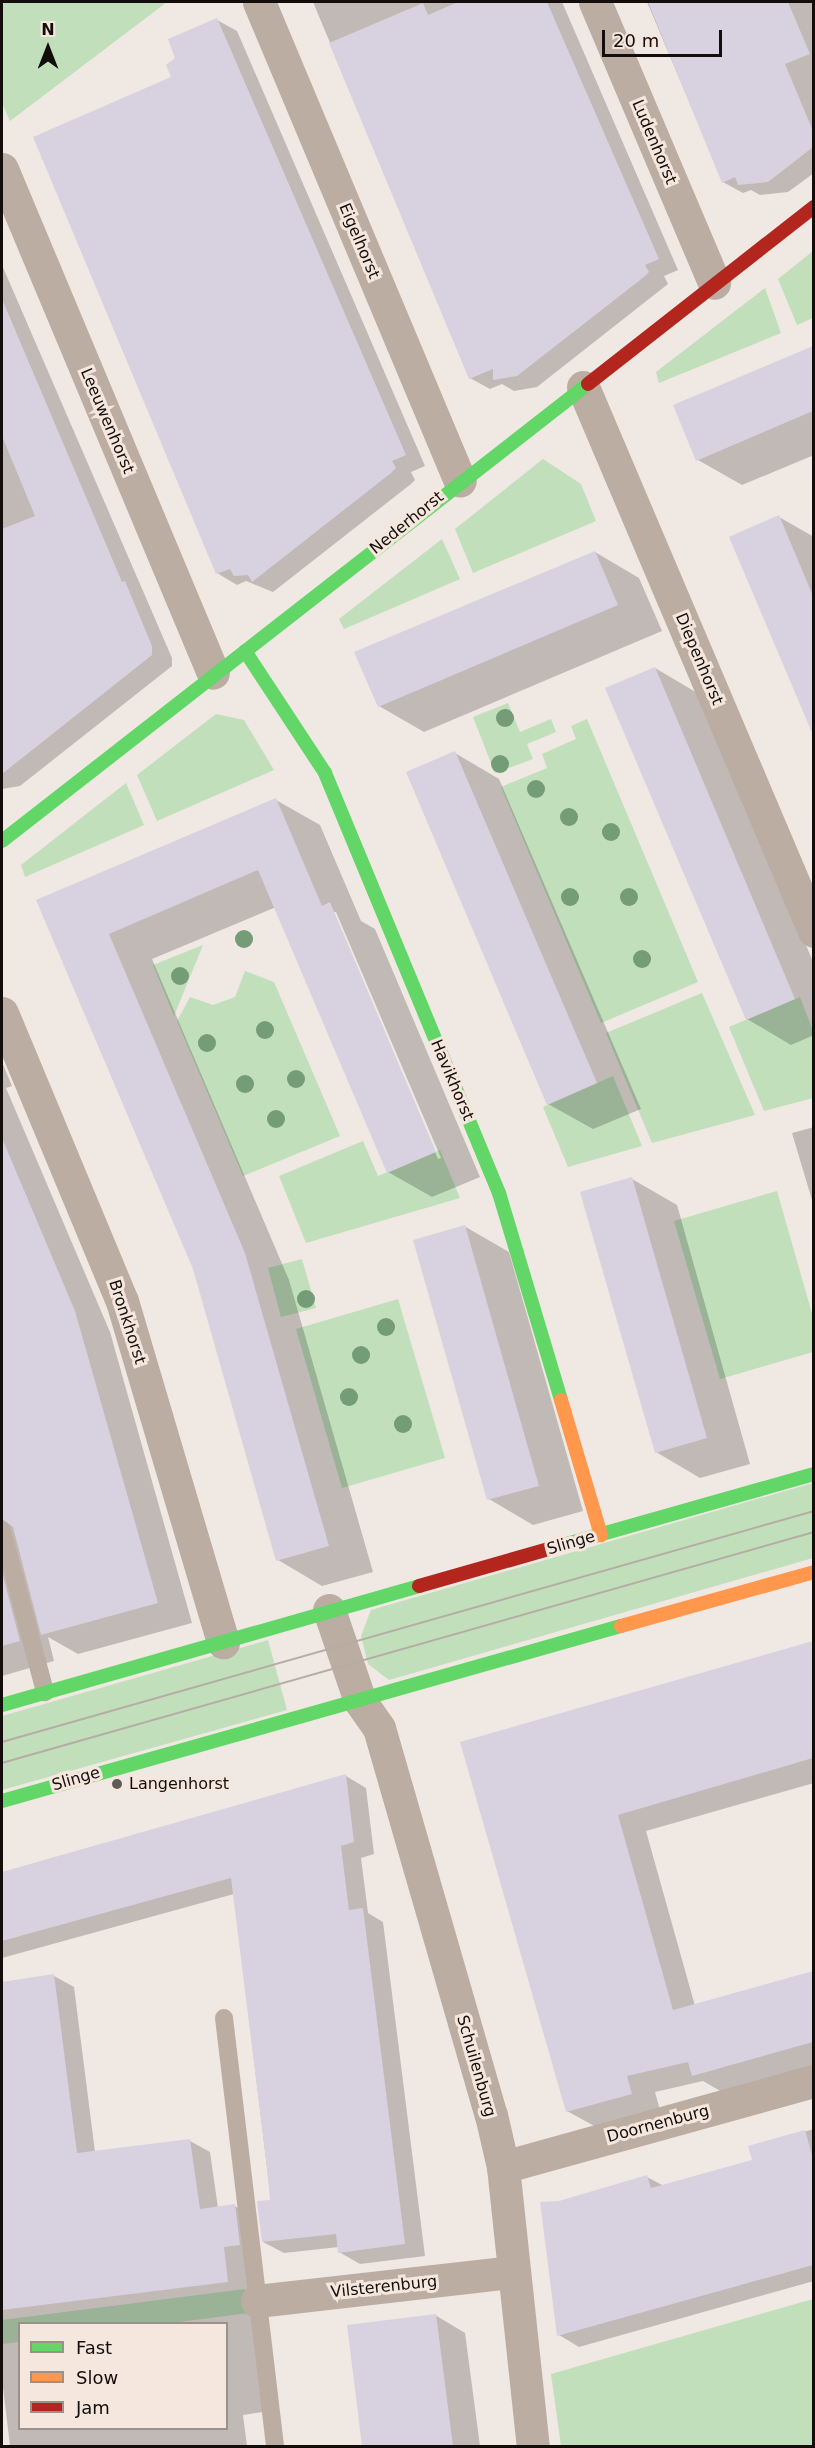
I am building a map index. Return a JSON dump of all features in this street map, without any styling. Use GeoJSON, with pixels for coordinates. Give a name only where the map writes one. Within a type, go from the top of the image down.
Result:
{"type":"FeatureCollection","features":[{"type":"Feature","properties":{"kind":"street","name":"Eigelhorst"},"geometry":{"type":"LineString","coordinates":[[259,2],[460,481]]}},
{"type":"Feature","properties":{"kind":"street","name":"Ludenhorst"},"geometry":{"type":"LineString","coordinates":[[595,2],[714,284]]}},
{"type":"Feature","properties":{"kind":"street","name":"Leeuwenhorst"},"geometry":{"type":"LineString","coordinates":[[2,169],[213,673]]}},
{"type":"Feature","properties":{"kind":"street","name":"Nederhorst"},"geometry":{"type":"LineString","coordinates":[[2,841],[213,673],[245,651],[813,207]]}},
{"type":"Feature","properties":{"kind":"street","name":"Diepenhorst"},"geometry":{"type":"LineString","coordinates":[[583,387],[813,931]]}},
{"type":"Feature","properties":{"kind":"street","name":"Havikhorst"},"geometry":{"type":"LineString","coordinates":[[245,651],[325,773],[499,1193],[601,1535]]}},
{"type":"Feature","properties":{"kind":"street","name":"Bronkhorst"},"geometry":{"type":"LineString","coordinates":[[2,1013],[122,1300],[223,1642]]}},
{"type":"Feature","properties":{"kind":"street","name":"Slinge"},"geometry":{"type":"LineString","coordinates":[[2,1705],[813,1474]]}},
{"type":"Feature","properties":{"kind":"street","name":"Slinge"},"geometry":{"type":"LineString","coordinates":[[2,1801],[813,1572]]}},
{"type":"Feature","properties":{"kind":"street"},"geometry":{"type":"LineString","coordinates":[[329,1610],[360,1701]]}},
{"type":"Feature","properties":{"kind":"street","name":"Schuilenburg"},"geometry":{"type":"LineString","coordinates":[[360,1701],[379,1728],[502,2167],[511,2272],[532,2446]]}},
{"type":"Feature","properties":{"kind":"street","name":"Doornenburg"},"geometry":{"type":"LineString","coordinates":[[502,2167],[813,2081]]}},
{"type":"Feature","properties":{"kind":"street","name":"Vilsterenburg"},"geometry":{"type":"LineString","coordinates":[[257,2301],[511,2272]]}},
{"type":"Feature","properties":{"kind":"lane"},"geometry":{"type":"LineString","coordinates":[[2,1530],[45,1692]]}},
{"type":"Feature","properties":{"kind":"lane"},"geometry":{"type":"LineString","coordinates":[[224,2018],[275,2446]]}},
{"type":"Feature","properties":{"kind":"green space"},"geometry":{"type":"Polygon","coordinates":[[[5,2],[167,2],[10,121],[2,103],[2,5],[5,2]]]}},
{"type":"Feature","properties":{"kind":"green space"},"geometry":{"type":"Polygon","coordinates":[[[813,251],[813,318],[797,325],[778,279],[813,251]]]}},
{"type":"Feature","properties":{"kind":"green space"},"geometry":{"type":"Polygon","coordinates":[[[765,288],[781,333],[659,383],[656,372],[765,288]]]}},
{"type":"Feature","properties":{"kind":"green space"},"geometry":{"type":"Polygon","coordinates":[[[543,459],[581,484],[596,521],[473,573],[455,529],[543,459]]]}},
{"type":"Feature","properties":{"kind":"green space"},"geometry":{"type":"Polygon","coordinates":[[[442,539],[460,579],[344,629],[339,619],[442,539]]]}},
{"type":"Feature","properties":{"kind":"green space"},"geometry":{"type":"Polygon","coordinates":[[[508,703],[520,732],[551,719],[556,732],[527,744],[533,759],[495,773],[473,717],[508,703]]]}},
{"type":"Feature","properties":{"kind":"green space"},"geometry":{"type":"Polygon","coordinates":[[[216,714],[244,720],[274,770],[157,821],[137,775],[216,714]]]}},
{"type":"Feature","properties":{"kind":"green space"},"geometry":{"type":"Polygon","coordinates":[[[587,719],[698,982],[601,1023],[501,787],[547,768],[542,754],[576,739],[571,726],[587,719]]]}},
{"type":"Feature","properties":{"kind":"green space"},"geometry":{"type":"Polygon","coordinates":[[[126,783],[144,825],[25,877],[21,865],[126,783]]]}},
{"type":"Feature","properties":{"kind":"green space"},"geometry":{"type":"Polygon","coordinates":[[[203,945],[174,1016],[153,965],[203,945]]]}},
{"type":"Feature","properties":{"kind":"green space"},"geometry":{"type":"Polygon","coordinates":[[[245,971],[274,982],[340,1136],[243,1176],[177,1021],[190,997],[213,1005],[235,997],[245,971]]]}},
{"type":"Feature","properties":{"kind":"green space"},"geometry":{"type":"Polygon","coordinates":[[[702,993],[755,1115],[652,1143],[606,1033],[702,993]]]}},
{"type":"Feature","properties":{"kind":"green space"},"geometry":{"type":"Polygon","coordinates":[[[800,997],[813,1031],[813,1098],[764,1111],[729,1027],[800,997]]]}},
{"type":"Feature","properties":{"kind":"green space"},"geometry":{"type":"Polygon","coordinates":[[[613,1076],[642,1146],[568,1167],[543,1107],[613,1076]]]}},
{"type":"Feature","properties":{"kind":"green space"},"geometry":{"type":"Polygon","coordinates":[[[363,1141],[378,1176],[440,1150],[460,1198],[306,1243],[279,1176],[363,1141]]]}},
{"type":"Feature","properties":{"kind":"green space"},"geometry":{"type":"Polygon","coordinates":[[[777,1191],[813,1317],[813,1352],[720,1379],[674,1221],[777,1191]]]}},
{"type":"Feature","properties":{"kind":"green space"},"geometry":{"type":"Polygon","coordinates":[[[302,1259],[316,1308],[281,1317],[268,1268],[302,1259]]]}},
{"type":"Feature","properties":{"kind":"green space"},"geometry":{"type":"Polygon","coordinates":[[[398,1299],[445,1458],[342,1488],[296,1329],[398,1299]]]}},
{"type":"Feature","properties":{"kind":"green space"},"geometry":{"type":"Polygon","coordinates":[[[813,1483],[813,1558],[389,1680],[368,1664],[361,1636],[371,1610],[813,1483]]]}},
{"type":"Feature","properties":{"kind":"green space"},"geometry":{"type":"Polygon","coordinates":[[[268,1640],[287,1710],[2,1790],[2,1716],[268,1640]]]}},
{"type":"Feature","properties":{"kind":"green space"},"geometry":{"type":"Polygon","coordinates":[[[245,2289],[248,2313],[179,2322],[18,2322],[18,2342],[2,2344],[2,2320],[245,2289]]]}},
{"type":"Feature","properties":{"kind":"green space"},"geometry":{"type":"Polygon","coordinates":[[[813,2299],[813,2446],[561,2446],[551,2374],[813,2299]]]}},
{"type":"Feature","properties":{"kind":"building"},"geometry":{"type":"Polygon","coordinates":[[[458,2],[547,2],[659,259],[645,265],[649,272],[644,277],[517,376],[493,380],[493,369],[469,379],[329,43],[423,3],[428,15],[458,2]]]}},
{"type":"Feature","properties":{"kind":"building"},"geometry":{"type":"Polygon","coordinates":[[[648,2],[788,2],[810,54],[785,64],[813,131],[813,147],[768,182],[738,185],[735,177],[722,183],[648,2]]]}},
{"type":"Feature","properties":{"kind":"building"},"geometry":{"type":"Polygon","coordinates":[[[217,18],[406,455],[392,461],[396,468],[391,473],[252,582],[248,575],[234,576],[230,569],[216,574],[33,137],[171,77],[166,65],[175,58],[168,39],[217,18]]]}},
{"type":"Feature","properties":{"kind":"building"},"geometry":{"type":"Polygon","coordinates":[[[2,299],[122,582],[125,581],[152,646],[152,655],[2,774],[2,529],[35,516],[2,436],[2,299]]]}},
{"type":"Feature","properties":{"kind":"building"},"geometry":{"type":"Polygon","coordinates":[[[813,346],[813,411],[696,461],[673,405],[813,346]]]}},
{"type":"Feature","properties":{"kind":"building"},"geometry":{"type":"Polygon","coordinates":[[[779,515],[813,596],[813,735],[729,537],[779,515]]]}},
{"type":"Feature","properties":{"kind":"building"},"geometry":{"type":"Polygon","coordinates":[[[595,551],[618,605],[378,707],[354,652],[595,551]]]}},
{"type":"Feature","properties":{"kind":"building"},"geometry":{"type":"Polygon","coordinates":[[[655,667],[795,999],[746,1020],[605,688],[655,667]]]}},
{"type":"Feature","properties":{"kind":"building"},"geometry":{"type":"Polygon","coordinates":[[[455,751],[597,1083],[547,1105],[406,772],[455,751]]]}},
{"type":"Feature","properties":{"kind":"building"},"geometry":{"type":"Polygon","coordinates":[[[276,798],[322,906],[330,902],[436,1152],[387,1173],[258,870],[109,934],[245,1253],[329,1546],[276,1561],[193,1269],[36,900],[276,798]]]}},
{"type":"Feature","properties":{"kind":"building"},"geometry":{"type":"Polygon","coordinates":[[[2,1138],[75,1311],[158,1603],[41,1635],[13,1527],[2,1519],[2,1138]]]}},
{"type":"Feature","properties":{"kind":"building"},"geometry":{"type":"Polygon","coordinates":[[[632,1177],[707,1438],[655,1453],[580,1192],[632,1177]]]}},
{"type":"Feature","properties":{"kind":"building"},"geometry":{"type":"Polygon","coordinates":[[[465,1225],[539,1486],[487,1500],[413,1240],[465,1225]]]}},
{"type":"Feature","properties":{"kind":"building"},"geometry":{"type":"Polygon","coordinates":[[[2,1572],[20,1641],[2,1646],[2,1572]]]}},
{"type":"Feature","properties":{"kind":"building"},"geometry":{"type":"Polygon","coordinates":[[[813,1641],[813,1758],[618,1815],[673,2010],[813,1971],[813,2042],[692,2076],[688,2062],[627,2076],[632,2094],[566,2112],[460,1742],[813,1641]]]}},
{"type":"Feature","properties":{"kind":"building"},"geometry":{"type":"Polygon","coordinates":[[[346,1774],[354,1842],[341,1846],[349,1910],[363,1908],[405,2244],[338,2253],[336,2234],[262,2242],[257,2201],[270,2200],[231,1878],[2,1941],[2,1872],[346,1774]]]}},
{"type":"Feature","properties":{"kind":"building"},"geometry":{"type":"Polygon","coordinates":[[[54,1974],[77,2153],[190,2139],[200,2209],[235,2204],[240,2245],[224,2247],[228,2282],[2,2310],[2,1982],[54,1974]]]}},
{"type":"Feature","properties":{"kind":"building"},"geometry":{"type":"Polygon","coordinates":[[[805,2130],[813,2159],[813,2265],[557,2336],[540,2202],[559,2201],[647,2175],[651,2188],[752,2160],[748,2146],[805,2130]]]}},
{"type":"Feature","properties":{"kind":"building"},"geometry":{"type":"Polygon","coordinates":[[[436,2314],[453,2446],[362,2446],[347,2325],[436,2314]]]}},
{"type":"Feature","properties":{"kind":"tram line"},"geometry":{"type":"LineString","coordinates":[[2,1742],[814,1511]]}},
{"type":"Feature","properties":{"kind":"tram line"},"geometry":{"type":"LineString","coordinates":[[2,1763],[814,1532]]}},
{"type":"Feature","properties":{"kind":"traffic: fast"},"geometry":{"type":"LineString","coordinates":[[2,841],[588,384]]}},
{"type":"Feature","properties":{"kind":"traffic: fast"},"geometry":{"type":"LineString","coordinates":[[245,651],[325,773],[499,1193],[561,1400]]}},
{"type":"Feature","properties":{"kind":"traffic: fast"},"geometry":{"type":"LineString","coordinates":[[556,1547],[814,1474]]}},
{"type":"Feature","properties":{"kind":"traffic: fast"},"geometry":{"type":"LineString","coordinates":[[2,1705],[419,1586]]}},
{"type":"Feature","properties":{"kind":"traffic: fast"},"geometry":{"type":"LineString","coordinates":[[2,1801],[621,1626]]}},
{"type":"Feature","properties":{"kind":"traffic: slow"},"geometry":{"type":"LineString","coordinates":[[561,1400],[601,1535]]}},
{"type":"Feature","properties":{"kind":"traffic: slow"},"geometry":{"type":"LineString","coordinates":[[621,1626],[814,1572]]}},
{"type":"Feature","properties":{"kind":"traffic: jam"},"geometry":{"type":"LineString","coordinates":[[588,384],[814,207]]}},
{"type":"Feature","properties":{"kind":"traffic: jam"},"geometry":{"type":"LineString","coordinates":[[419,1586],[556,1547]]}},
{"type":"Feature","properties":{"kind":"place","name":"Langenhorst"},"geometry":{"type":"Point","coordinates":[117,1784]}}]}
